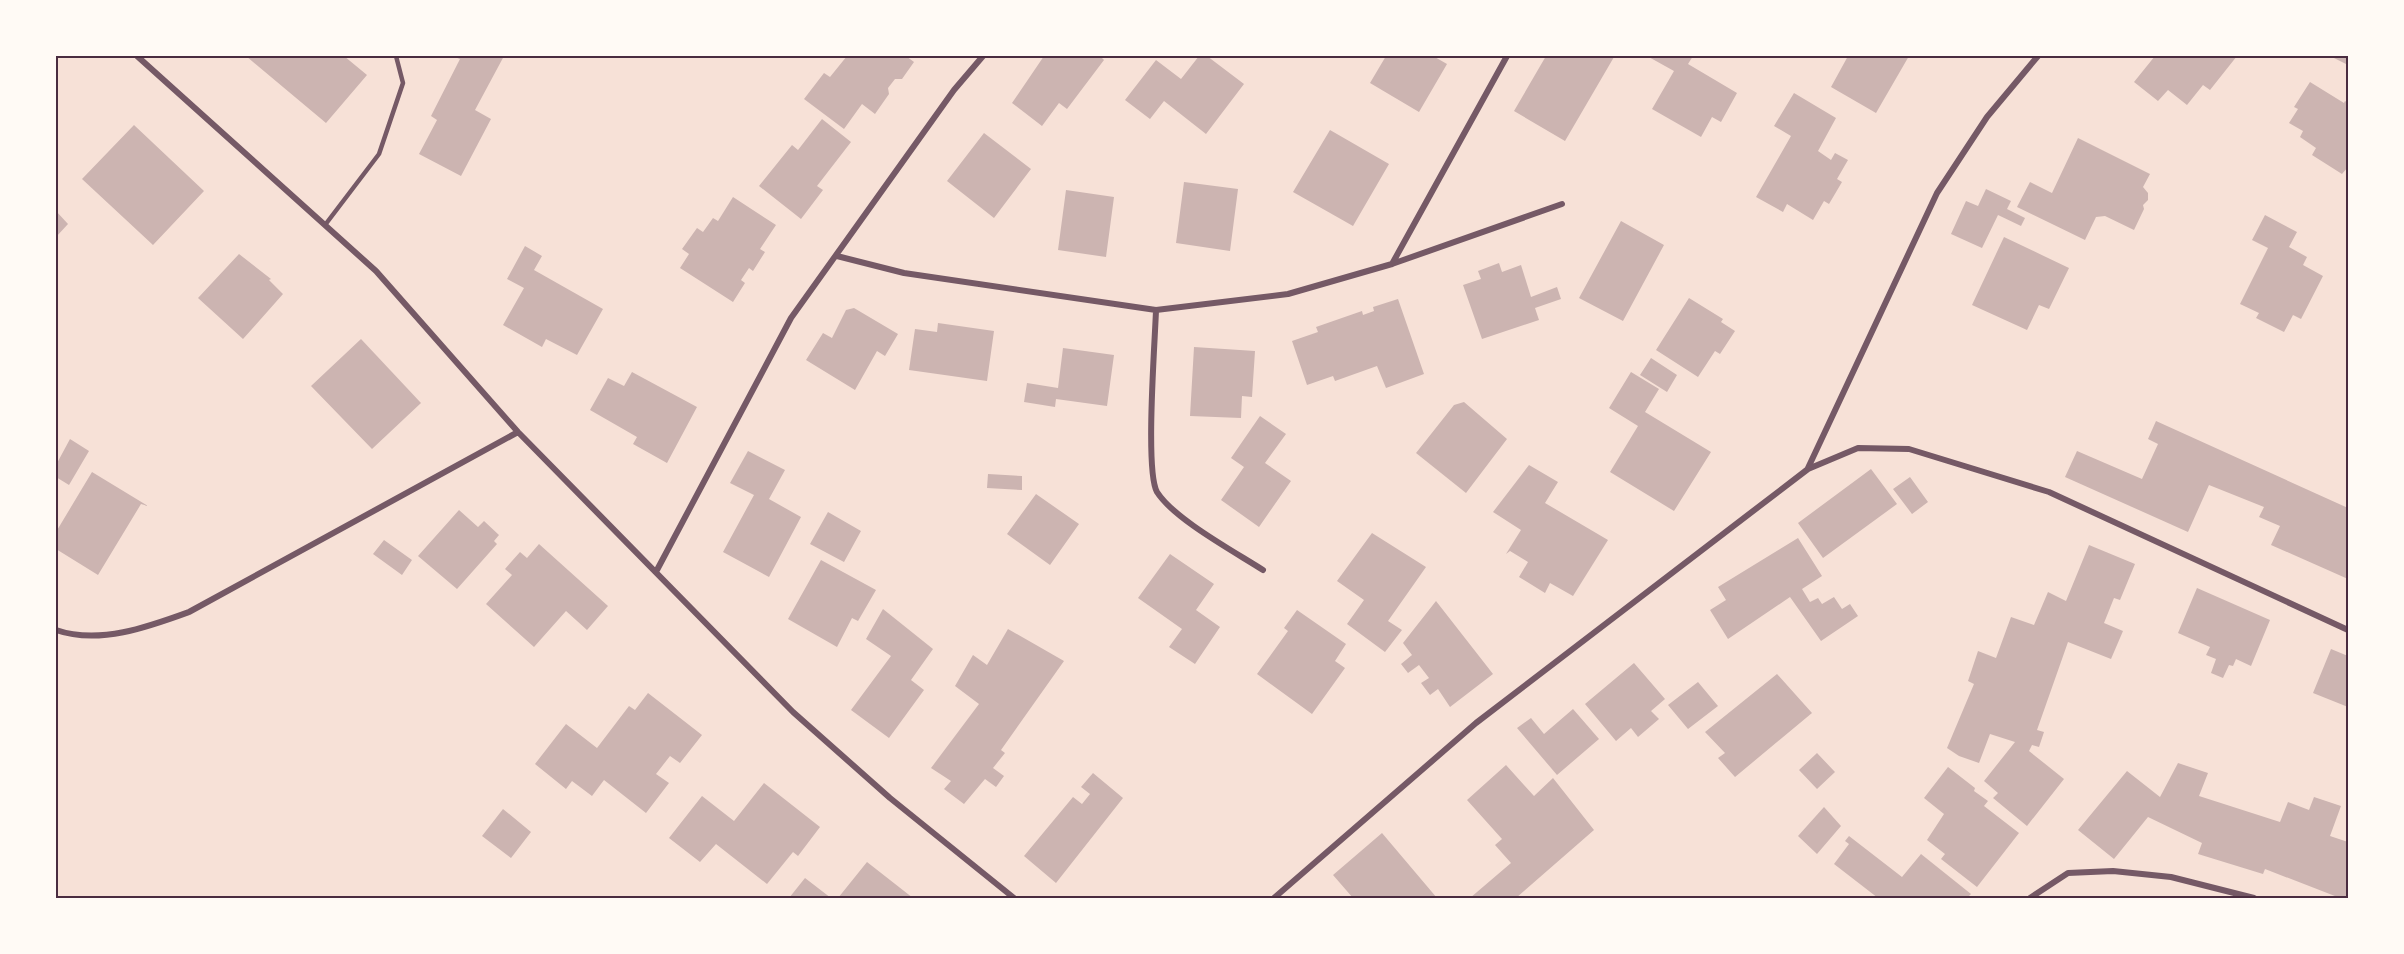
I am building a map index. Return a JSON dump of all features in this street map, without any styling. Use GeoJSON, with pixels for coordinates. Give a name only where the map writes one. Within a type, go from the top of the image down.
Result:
{"type":"FeatureCollection","features":[{"type":"Feature","properties":{"kind":"street"},"geometry":{"type":"LineString","coordinates":[[137,56],[376,271],[518,432],[657,570],[793,712],[890,798],[1014,898]]}},
{"type":"Feature","properties":{"kind":"street"},"geometry":{"type":"LineString","coordinates":[[657,570],[791,318],[954,90],[983,56]]}},
{"type":"Feature","properties":{"kind":"street"},"geometry":{"type":"LineString","coordinates":[[1392,264],[1507,56]]}},
{"type":"Feature","properties":{"kind":"street"},"geometry":{"type":"LineString","coordinates":[[1808,469],[1936,193],[1987,117],[2038,56]]}},
{"type":"Feature","properties":{"kind":"street"},"geometry":{"type":"LineString","coordinates":[[837,256],[904,273],[1156,310],[1288,294],[1392,264],[1562,204]]}},
{"type":"Feature","properties":{"kind":"street"},"geometry":{"type":"LineString","coordinates":[[1156,310],[1152,461],[1156,491],[1190,522],[1263,570]]}},
{"type":"Feature","properties":{"kind":"street"},"geometry":{"type":"LineString","coordinates":[[56,630],[87,635],[120,632],[155,624],[189,612],[518,432]]}},
{"type":"Feature","properties":{"kind":"street"},"geometry":{"type":"LineString","coordinates":[[1274,898],[1476,723],[1808,469],[1858,448],[1909,449],[2049,492],[2349,630]]}},
{"type":"Feature","properties":{"kind":"street"},"geometry":{"type":"LineString","coordinates":[[2030,898],[2068,873],[2113,871],[2171,877],[2254,898]]}},
{"type":"Feature","properties":{"kind":"lane"},"geometry":{"type":"LineString","coordinates":[[325,225],[379,154],[404,83],[396,56]]}},
{"type":"Feature","properties":{"kind":"building"},"geometry":{"type":"Polygon","coordinates":[[[246,56],[344,56],[367,75],[326,123],[246,56]]]}},
{"type":"Feature","properties":{"kind":"building"},"geometry":{"type":"Polygon","coordinates":[[[452,56],[504,56],[475,110],[491,119],[461,176],[419,154],[437,120],[431,116],[460,59],[452,56]]]}},
{"type":"Feature","properties":{"kind":"building"},"geometry":{"type":"Polygon","coordinates":[[[847,56],[906,56],[914,62],[902,79],[895,79],[888,88],[889,94],[875,114],[862,104],[844,129],[804,99],[824,73],[830,77],[847,56]]]}},
{"type":"Feature","properties":{"kind":"building"},"geometry":{"type":"Polygon","coordinates":[[[1044,56],[1100,56],[1104,60],[1067,109],[1059,103],[1042,126],[1012,103],[1044,56]]]}},
{"type":"Feature","properties":{"kind":"building"},"geometry":{"type":"Polygon","coordinates":[[[1199,56],[1207,56],[1244,84],[1206,134],[1164,101],[1150,119],[1125,100],[1156,60],[1181,79],[1199,56]]]}},
{"type":"Feature","properties":{"kind":"building"},"geometry":{"type":"Polygon","coordinates":[[[1386,56],[1433,56],[1447,64],[1419,112],[1370,83],[1386,56]]]}},
{"type":"Feature","properties":{"kind":"building"},"geometry":{"type":"Polygon","coordinates":[[[1546,56],[1614,57],[1565,141],[1514,111],[1546,56]]]}},
{"type":"Feature","properties":{"kind":"building"},"geometry":{"type":"Polygon","coordinates":[[[1647,56],[1693,56],[1688,64],[1737,93],[1721,122],[1712,117],[1701,137],[1652,109],[1674,71],[1647,56]]]}},
{"type":"Feature","properties":{"kind":"building"},"geometry":{"type":"Polygon","coordinates":[[[1848,56],[1909,56],[1876,113],[1831,87],[1848,56]]]}},
{"type":"Feature","properties":{"kind":"building"},"geometry":{"type":"Polygon","coordinates":[[[2155,56],[2237,56],[2210,90],[2203,85],[2187,105],[2168,90],[2158,101],[2134,82],[2155,56]]]}},
{"type":"Feature","properties":{"kind":"building"},"geometry":{"type":"Polygon","coordinates":[[[2330,56],[2348,56],[2348,65],[2330,56]]]}},
{"type":"Feature","properties":{"kind":"building"},"geometry":{"type":"Polygon","coordinates":[[[2310,82],[2344,103],[2345,101],[2348,103],[2348,167],[2342,174],[2312,155],[2316,148],[2300,137],[2303,131],[2289,123],[2298,109],[2294,107],[2310,82]]]}},
{"type":"Feature","properties":{"kind":"building"},"geometry":{"type":"Polygon","coordinates":[[[1794,93],[1836,118],[1818,151],[1831,160],[1835,153],[1848,160],[1837,179],[1842,182],[1829,204],[1824,201],[1813,220],[1787,204],[1783,212],[1756,197],[1791,136],[1774,126],[1794,93]]]}},
{"type":"Feature","properties":{"kind":"building"},"geometry":{"type":"Polygon","coordinates":[[[822,119],[851,142],[817,186],[823,190],[801,219],[759,186],[792,145],[798,150],[822,119]]]}},
{"type":"Feature","properties":{"kind":"building"},"geometry":{"type":"Polygon","coordinates":[[[134,125],[204,191],[153,245],[82,179],[134,125]]]}},
{"type":"Feature","properties":{"kind":"building"},"geometry":{"type":"Polygon","coordinates":[[[1330,130],[1389,164],[1353,226],[1293,192],[1330,130]]]}},
{"type":"Feature","properties":{"kind":"building"},"geometry":{"type":"Polygon","coordinates":[[[984,133],[1031,169],[994,218],[947,181],[984,133]]]}},
{"type":"Feature","properties":{"kind":"building"},"geometry":{"type":"Polygon","coordinates":[[[2078,138],[2150,174],[2143,187],[2148,193],[2148,200],[2143,205],[2144,209],[2134,230],[2105,216],[2096,217],[2085,240],[2017,207],[2030,182],[2052,193],[2078,138]]]}},
{"type":"Feature","properties":{"kind":"building"},"geometry":{"type":"Polygon","coordinates":[[[1184,182],[1238,189],[1230,251],[1176,243],[1184,182]]]}},
{"type":"Feature","properties":{"kind":"building"},"geometry":{"type":"Polygon","coordinates":[[[1986,189],[2011,201],[2007,209],[2025,218],[2021,226],[1998,215],[1982,248],[1951,234],[1966,201],[1978,206],[1986,189]]]}},
{"type":"Feature","properties":{"kind":"building"},"geometry":{"type":"Polygon","coordinates":[[[1066,190],[1114,197],[1106,257],[1058,250],[1066,190]]]}},
{"type":"Feature","properties":{"kind":"building"},"geometry":{"type":"Polygon","coordinates":[[[733,197],[776,225],[760,249],[765,252],[753,271],[749,268],[741,280],[745,283],[733,302],[680,268],[689,254],[682,249],[697,228],[703,232],[713,218],[718,221],[733,197]]]}},
{"type":"Feature","properties":{"kind":"building"},"geometry":{"type":"Polygon","coordinates":[[[56,211],[68,224],[56,237],[56,211]]]}},
{"type":"Feature","properties":{"kind":"building"},"geometry":{"type":"Polygon","coordinates":[[[2265,215],[2297,232],[2289,247],[2307,257],[2303,265],[2323,276],[2301,319],[2293,315],[2284,332],[2256,318],[2259,313],[2240,304],[2268,248],[2252,240],[2265,215]]]}},
{"type":"Feature","properties":{"kind":"building"},"geometry":{"type":"Polygon","coordinates":[[[1621,221],[1664,245],[1623,321],[1579,298],[1621,221]]]}},
{"type":"Feature","properties":{"kind":"building"},"geometry":{"type":"Polygon","coordinates":[[[2004,237],[2069,268],[2049,309],[2039,305],[2027,330],[1972,305],[2004,237]]]}},
{"type":"Feature","properties":{"kind":"building"},"geometry":{"type":"Polygon","coordinates":[[[525,246],[542,256],[534,270],[603,309],[577,355],[546,339],[542,347],[503,325],[524,288],[507,279],[525,246]]]}},
{"type":"Feature","properties":{"kind":"building"},"geometry":{"type":"Polygon","coordinates":[[[239,254],[271,279],[269,280],[283,294],[243,339],[198,298],[239,254]]]}},
{"type":"Feature","properties":{"kind":"building"},"geometry":{"type":"Polygon","coordinates":[[[1499,263],[1502,272],[1521,265],[1531,297],[1557,287],[1561,299],[1535,308],[1539,320],[1482,339],[1463,285],[1481,279],[1478,271],[1499,263]]]}},
{"type":"Feature","properties":{"kind":"building"},"geometry":{"type":"Polygon","coordinates":[[[1689,298],[1723,319],[1721,322],[1735,331],[1720,354],[1715,351],[1698,377],[1656,350],[1689,298]]]}},
{"type":"Feature","properties":{"kind":"building"},"geometry":{"type":"Polygon","coordinates":[[[1398,299],[1424,374],[1386,388],[1377,366],[1335,381],[1333,376],[1307,385],[1292,341],[1318,332],[1316,327],[1362,311],[1363,315],[1374,311],[1373,307],[1398,299]]]}},
{"type":"Feature","properties":{"kind":"building"},"geometry":{"type":"Polygon","coordinates":[[[854,308],[898,334],[885,356],[877,351],[855,390],[806,360],[823,333],[832,338],[846,310],[854,308]]]}},
{"type":"Feature","properties":{"kind":"building"},"geometry":{"type":"Polygon","coordinates":[[[938,323],[994,331],[987,381],[909,370],[915,329],[937,332],[938,323]]]}},
{"type":"Feature","properties":{"kind":"building"},"geometry":{"type":"Polygon","coordinates":[[[361,339],[421,403],[372,449],[311,386],[361,339]]]}},
{"type":"Feature","properties":{"kind":"building"},"geometry":{"type":"Polygon","coordinates":[[[1194,347],[1255,351],[1252,397],[1242,396],[1241,418],[1190,416],[1194,347]]]}},
{"type":"Feature","properties":{"kind":"building"},"geometry":{"type":"Polygon","coordinates":[[[1063,348],[1114,355],[1107,406],[1056,399],[1055,407],[1024,402],[1027,383],[1058,388],[1063,348]]]}},
{"type":"Feature","properties":{"kind":"building"},"geometry":{"type":"Polygon","coordinates":[[[1651,358],[1677,375],[1667,392],[1640,375],[1651,358]]]}},
{"type":"Feature","properties":{"kind":"building"},"geometry":{"type":"Polygon","coordinates":[[[632,372],[697,407],[667,463],[633,444],[637,437],[590,410],[608,378],[624,386],[632,372]]]}},
{"type":"Feature","properties":{"kind":"building"},"geometry":{"type":"Polygon","coordinates":[[[1631,372],[1659,389],[1645,412],[1711,452],[1674,511],[1610,472],[1638,426],[1609,408],[1631,372]]]}},
{"type":"Feature","properties":{"kind":"building"},"geometry":{"type":"Polygon","coordinates":[[[1464,402],[1507,439],[1466,493],[1416,453],[1454,405],[1464,402]]]}},
{"type":"Feature","properties":{"kind":"building"},"geometry":{"type":"Polygon","coordinates":[[[1260,416],[1286,434],[1265,463],[1291,481],[1259,527],[1221,500],[1244,467],[1231,458],[1260,416]]]}},
{"type":"Feature","properties":{"kind":"building"},"geometry":{"type":"Polygon","coordinates":[[[2156,421],[2348,508],[2348,579],[2271,545],[2280,526],[2259,517],[2264,507],[2209,485],[2188,532],[2065,477],[2077,451],[2142,479],[2158,444],[2148,439],[2156,421]]]}},
{"type":"Feature","properties":{"kind":"building"},"geometry":{"type":"Polygon","coordinates":[[[70,439],[89,451],[69,485],[56,477],[56,465],[70,439]]]}},
{"type":"Feature","properties":{"kind":"building"},"geometry":{"type":"Polygon","coordinates":[[[748,451],[785,470],[769,499],[801,517],[769,577],[723,552],[754,495],[730,483],[748,451]]]}},
{"type":"Feature","properties":{"kind":"building"},"geometry":{"type":"Polygon","coordinates":[[[1529,465],[1558,482],[1545,503],[1608,540],[1573,596],[1550,583],[1545,593],[1519,577],[1528,562],[1510,551],[1506,554],[1521,530],[1493,512],[1529,465]]]}},
{"type":"Feature","properties":{"kind":"building"},"geometry":{"type":"Polygon","coordinates":[[[1871,469],[1897,504],[1823,558],[1798,523],[1871,469]]]}},
{"type":"Feature","properties":{"kind":"building"},"geometry":{"type":"Polygon","coordinates":[[[92,472],[148,506],[141,504],[98,575],[56,549],[56,532],[92,472]]]}},
{"type":"Feature","properties":{"kind":"building"},"geometry":{"type":"Polygon","coordinates":[[[988,474],[1022,476],[1022,490],[987,488],[988,474]]]}},
{"type":"Feature","properties":{"kind":"building"},"geometry":{"type":"Polygon","coordinates":[[[1910,477],[1928,502],[1912,514],[1893,489],[1910,477]]]}},
{"type":"Feature","properties":{"kind":"building"},"geometry":{"type":"Polygon","coordinates":[[[1036,494],[1079,524],[1050,565],[1007,534],[1036,494]]]}},
{"type":"Feature","properties":{"kind":"building"},"geometry":{"type":"Polygon","coordinates":[[[459,510],[478,527],[484,521],[499,535],[494,541],[497,544],[457,589],[418,556],[459,510]]]}},
{"type":"Feature","properties":{"kind":"building"},"geometry":{"type":"Polygon","coordinates":[[[828,512],[861,531],[844,562],[810,544],[828,512]]]}},
{"type":"Feature","properties":{"kind":"building"},"geometry":{"type":"Polygon","coordinates":[[[1372,533],[1426,567],[1388,621],[1402,630],[1385,652],[1347,624],[1364,600],[1337,581],[1372,533]]]}},
{"type":"Feature","properties":{"kind":"building"},"geometry":{"type":"Polygon","coordinates":[[[1798,538],[1822,576],[1802,589],[1810,602],[1818,598],[1822,604],[1834,597],[1842,609],[1850,604],[1858,616],[1821,641],[1790,597],[1728,639],[1710,610],[1726,600],[1718,587],[1798,538]]]}},
{"type":"Feature","properties":{"kind":"building"},"geometry":{"type":"Polygon","coordinates":[[[384,540],[412,560],[402,575],[373,554],[384,540]]]}},
{"type":"Feature","properties":{"kind":"building"},"geometry":{"type":"Polygon","coordinates":[[[539,544],[608,606],[587,630],[566,611],[534,647],[486,604],[512,575],[505,569],[520,552],[527,558],[539,544]]]}},
{"type":"Feature","properties":{"kind":"building"},"geometry":{"type":"Polygon","coordinates":[[[2089,545],[2135,564],[2120,600],[2114,598],[2104,623],[2123,631],[2111,659],[2068,642],[2037,730],[2044,732],[2039,747],[2032,745],[2029,751],[2064,779],[2027,826],[1993,798],[1998,793],[1984,781],[2015,742],[1990,734],[1979,763],[1959,756],[1947,748],[1974,684],[1968,681],[1978,651],[1996,658],[2011,617],[2034,625],[2048,592],[2066,601],[2089,545]]]}},
{"type":"Feature","properties":{"kind":"building"},"geometry":{"type":"Polygon","coordinates":[[[1170,554],[1214,584],[1196,610],[1220,627],[1195,664],[1169,647],[1182,629],[1138,598],[1170,554]]]}},
{"type":"Feature","properties":{"kind":"building"},"geometry":{"type":"Polygon","coordinates":[[[821,560],[876,590],[858,621],[852,618],[837,647],[788,619],[821,560]]]}},
{"type":"Feature","properties":{"kind":"building"},"geometry":{"type":"Polygon","coordinates":[[[2197,588],[2270,620],[2251,666],[2236,659],[2233,666],[2229,665],[2223,678],[2211,673],[2216,659],[2206,655],[2210,647],[2178,633],[2197,588]]]}},
{"type":"Feature","properties":{"kind":"building"},"geometry":{"type":"Polygon","coordinates":[[[1436,601],[1493,674],[1450,707],[1438,689],[1430,695],[1421,683],[1429,678],[1419,665],[1408,673],[1401,664],[1412,655],[1403,643],[1436,601]]]}},
{"type":"Feature","properties":{"kind":"building"},"geometry":{"type":"Polygon","coordinates":[[[883,609],[933,649],[911,680],[924,690],[889,738],[851,710],[891,656],[866,639],[883,609]]]}},
{"type":"Feature","properties":{"kind":"building"},"geometry":{"type":"Polygon","coordinates":[[[1297,610],[1346,644],[1335,661],[1345,668],[1312,714],[1257,674],[1288,631],[1284,628],[1297,610]]]}},
{"type":"Feature","properties":{"kind":"building"},"geometry":{"type":"Polygon","coordinates":[[[1008,629],[1064,661],[1001,750],[1005,753],[993,768],[1004,776],[996,787],[985,779],[964,804],[944,789],[951,781],[931,768],[979,704],[955,686],[973,655],[987,665],[1008,629]]]}},
{"type":"Feature","properties":{"kind":"building"},"geometry":{"type":"Polygon","coordinates":[[[2331,649],[2348,656],[2348,707],[2313,693],[2331,649]]]}},
{"type":"Feature","properties":{"kind":"building"},"geometry":{"type":"Polygon","coordinates":[[[1634,663],[1665,699],[1651,711],[1659,719],[1638,737],[1631,728],[1616,741],[1585,704],[1634,663]]]}},
{"type":"Feature","properties":{"kind":"building"},"geometry":{"type":"Polygon","coordinates":[[[1777,674],[1812,713],[1735,777],[1718,758],[1725,753],[1705,732],[1777,674]]]}},
{"type":"Feature","properties":{"kind":"building"},"geometry":{"type":"Polygon","coordinates":[[[1698,682],[1718,706],[1688,729],[1668,705],[1698,682]]]}},
{"type":"Feature","properties":{"kind":"building"},"geometry":{"type":"Polygon","coordinates":[[[648,693],[702,735],[680,763],[670,756],[656,774],[669,783],[646,813],[604,780],[592,796],[572,781],[566,789],[535,764],[566,724],[597,748],[629,706],[635,710],[648,693]]]}},
{"type":"Feature","properties":{"kind":"building"},"geometry":{"type":"Polygon","coordinates":[[[1573,709],[1599,739],[1557,775],[1517,728],[1531,718],[1544,734],[1573,709]]]}},
{"type":"Feature","properties":{"kind":"building"},"geometry":{"type":"Polygon","coordinates":[[[1817,753],[1835,772],[1817,789],[1799,770],[1817,753]]]}},
{"type":"Feature","properties":{"kind":"building"},"geometry":{"type":"Polygon","coordinates":[[[2178,763],[2208,773],[2199,796],[2280,822],[2288,802],[2309,810],[2314,797],[2341,806],[2330,836],[2348,842],[2348,898],[2340,898],[2265,869],[2263,874],[2198,854],[2202,843],[2148,817],[2114,859],[2078,830],[2127,771],[2160,797],[2178,763]]]}},
{"type":"Feature","properties":{"kind":"building"},"geometry":{"type":"Polygon","coordinates":[[[1506,765],[1534,796],[1553,778],[1594,830],[1516,898],[1470,898],[1511,863],[1495,845],[1502,839],[1467,800],[1506,765]]]}},
{"type":"Feature","properties":{"kind":"building"},"geometry":{"type":"Polygon","coordinates":[[[1948,767],[1988,801],[1984,806],[2019,833],[1977,887],[1941,859],[1945,854],[1927,840],[1944,814],[1924,798],[1948,767]]]}},
{"type":"Feature","properties":{"kind":"building"},"geometry":{"type":"Polygon","coordinates":[[[1093,773],[1123,798],[1056,883],[1024,856],[1073,797],[1082,804],[1090,794],[1081,787],[1093,773]]]}},
{"type":"Feature","properties":{"kind":"building"},"geometry":{"type":"Polygon","coordinates":[[[764,783],[820,827],[798,856],[793,852],[767,884],[716,844],[700,862],[669,838],[702,796],[734,821],[764,783]]]}},
{"type":"Feature","properties":{"kind":"building"},"geometry":{"type":"Polygon","coordinates":[[[1824,807],[1841,826],[1817,854],[1798,836],[1824,807]]]}},
{"type":"Feature","properties":{"kind":"building"},"geometry":{"type":"Polygon","coordinates":[[[503,809],[531,832],[511,858],[482,836],[503,809]]]}},
{"type":"Feature","properties":{"kind":"building"},"geometry":{"type":"Polygon","coordinates":[[[1382,833],[1437,898],[1353,898],[1333,875],[1382,833]]]}},
{"type":"Feature","properties":{"kind":"building"},"geometry":{"type":"Polygon","coordinates":[[[1849,836],[1902,877],[1921,854],[1971,894],[1967,898],[1878,898],[1834,864],[1849,844],[1845,841],[1849,836]]]}},
{"type":"Feature","properties":{"kind":"building"},"geometry":{"type":"Polygon","coordinates":[[[867,862],[913,898],[838,898],[867,862]]]}},
{"type":"Feature","properties":{"kind":"building"},"geometry":{"type":"Polygon","coordinates":[[[805,878],[831,898],[789,898],[805,878]]]}}]}
